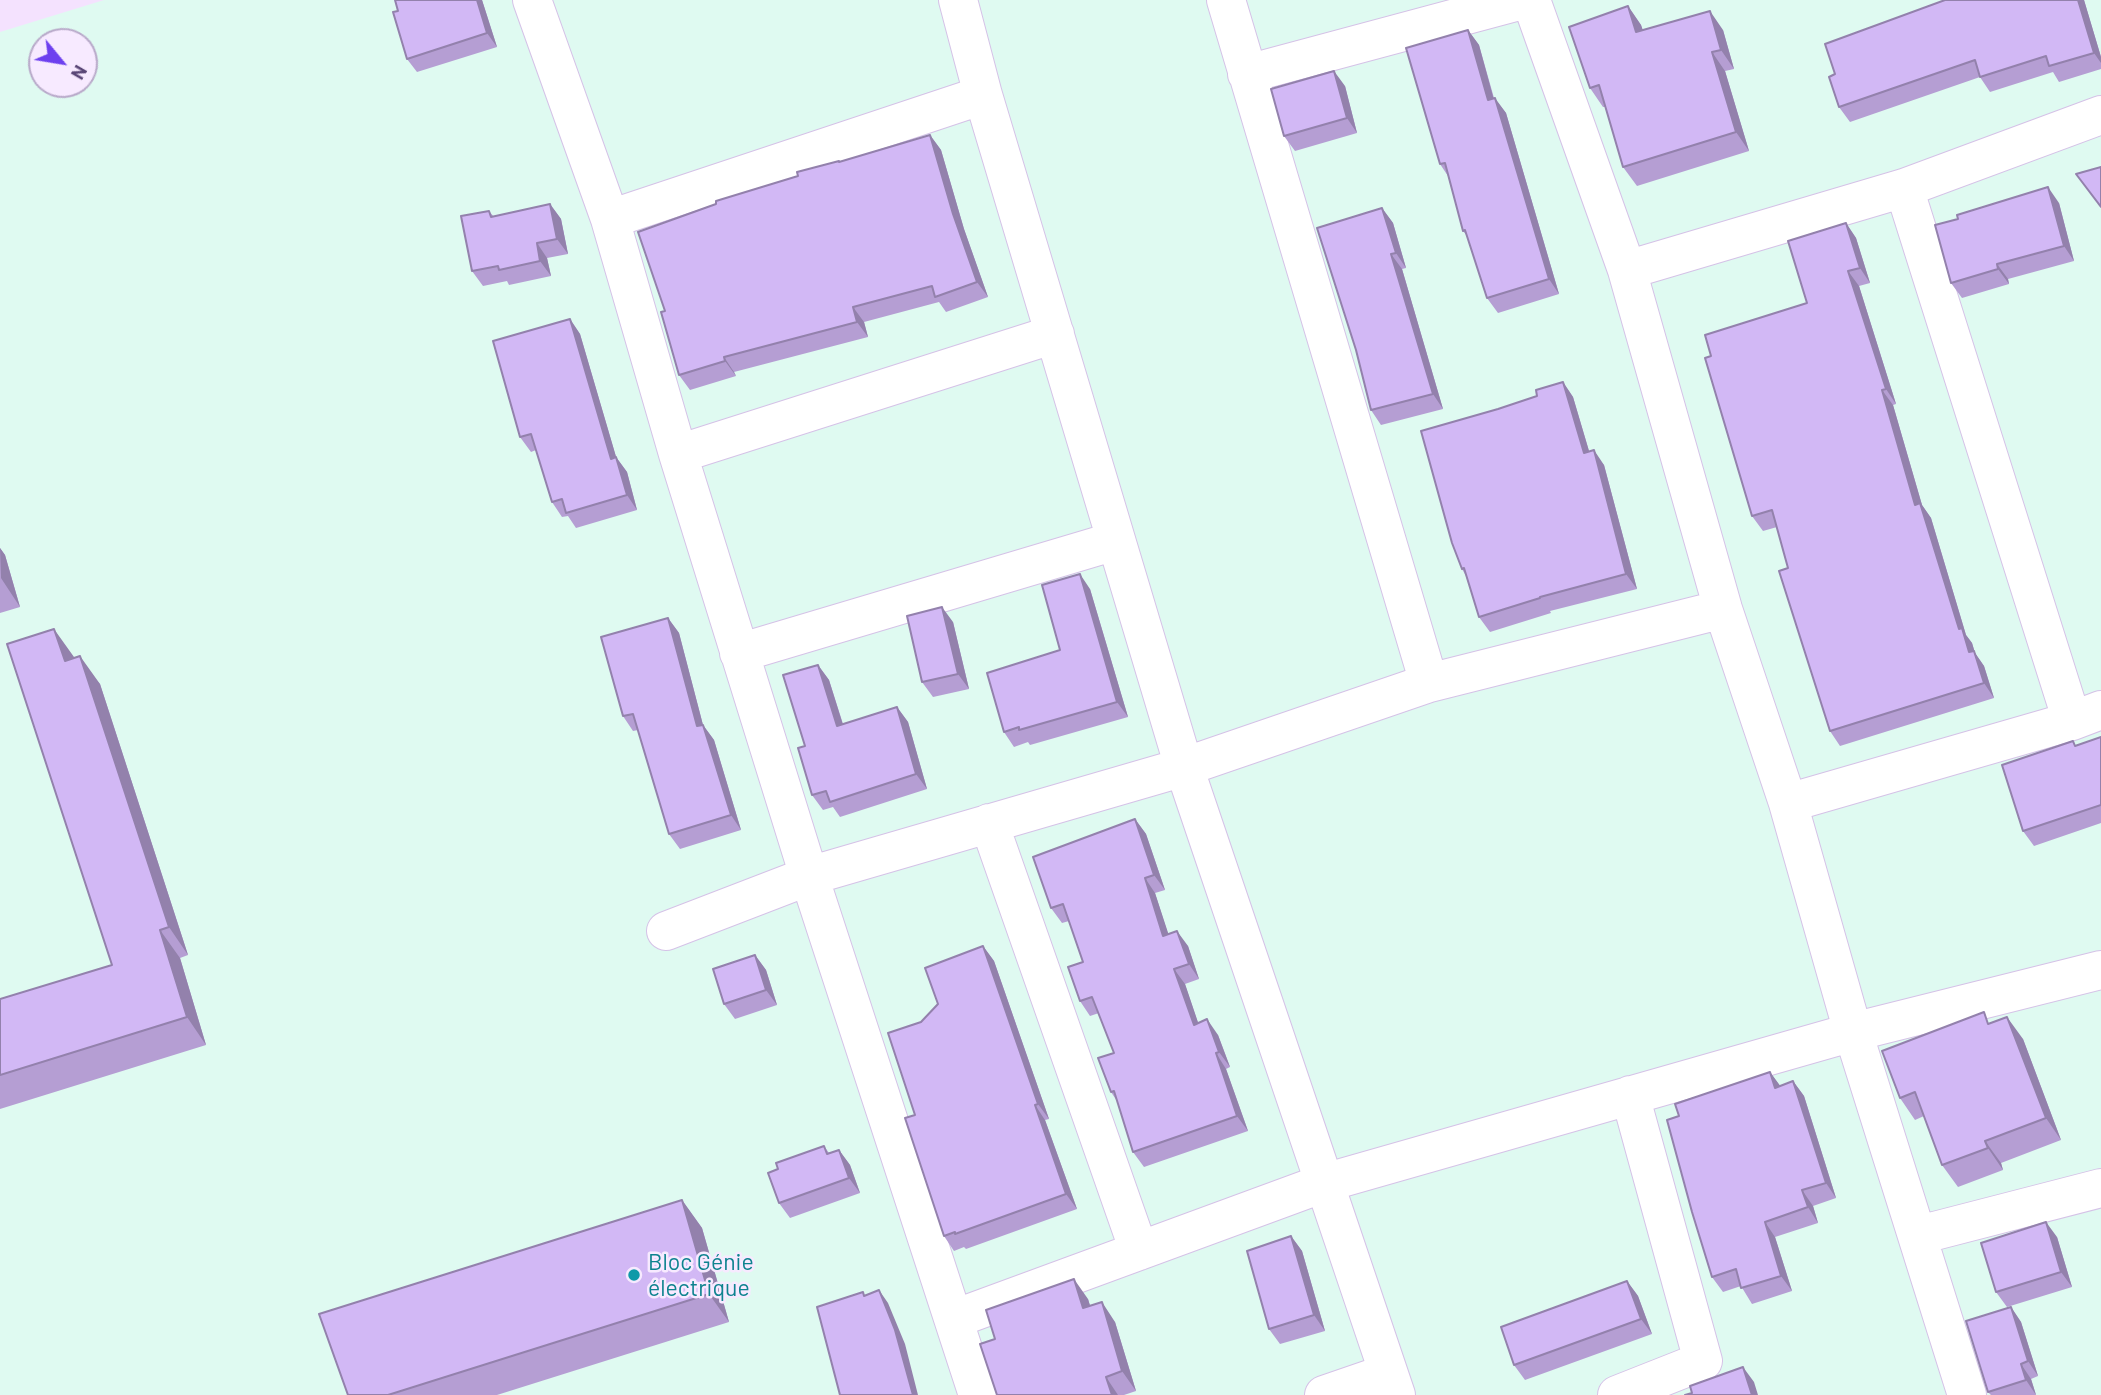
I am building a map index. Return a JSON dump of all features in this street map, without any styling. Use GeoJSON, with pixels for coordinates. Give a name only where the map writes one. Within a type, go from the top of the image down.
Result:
{"type":"FeatureCollection","features":[{"type":"Feature","properties":{"kind":"lane"},"geometry":{"type":"LineString","coordinates":[[532,0],[610,219],[678,454],[808,876],[978,1395]]}},
{"type":"Feature","properties":{"kind":"lane"},"geometry":{"type":"LineString","coordinates":[[958,0],[983,95],[1184,767],[1392,1384],[1324,1395]]}},
{"type":"Feature","properties":{"kind":"lane"},"geometry":{"type":"LineString","coordinates":[[1226,0],[1429,683]]}},
{"type":"Feature","properties":{"kind":"lane"},"geometry":{"type":"LineString","coordinates":[[1247,74],[1523,0]]}},
{"type":"Feature","properties":{"kind":"lane"},"geometry":{"type":"LineString","coordinates":[[1531,0],[1627,270],[1723,608],[1788,803],[1853,1032],[1919,1235],[1967,1395]]}},
{"type":"Feature","properties":{"kind":"lane"},"geometry":{"type":"LineString","coordinates":[[610,219],[983,95]]}},
{"type":"Feature","properties":{"kind":"lane"},"geometry":{"type":"LineString","coordinates":[[1627,270],[1903,188],[2101,115]]}},
{"type":"Feature","properties":{"kind":"lane"},"geometry":{"type":"LineString","coordinates":[[1788,803],[2087,715],[1903,188]]}},
{"type":"Feature","properties":{"kind":"lane"},"geometry":{"type":"LineString","coordinates":[[678,454],[1055,334]]}},
{"type":"Feature","properties":{"kind":"lane"},"geometry":{"type":"LineString","coordinates":[[739,653],[1115,541]]}},
{"type":"Feature","properties":{"kind":"lane"},"geometry":{"type":"LineString","coordinates":[[666,931],[808,876],[1184,767],[1429,683],[1723,608]]}},
{"type":"Feature","properties":{"kind":"lane"},"geometry":{"type":"LineString","coordinates":[[989,823],[1139,1251]]}},
{"type":"Feature","properties":{"kind":"lane"},"geometry":{"type":"LineString","coordinates":[[954,1319],[1324,1183],[1853,1032],[2101,970]]}},
{"type":"Feature","properties":{"kind":"lane"},"geometry":{"type":"LineString","coordinates":[[1617,1395],[1703,1361],[1630,1095]]}},
{"type":"Feature","properties":{"kind":"lane"},"geometry":{"type":"LineString","coordinates":[[1919,1235],[2101,1188]]}},
{"type":"Feature","properties":{"kind":"shaded area"},"geometry":{"type":"Polygon","coordinates":[[[104,0],[2101,0],[2101,1395],[0,1395],[0,32],[104,0]]]}},
{"type":"Feature","properties":{"kind":"building"},"geometry":{"type":"Polygon","coordinates":[[[395,0],[477,0],[487,33],[407,59],[393,12],[398,11],[395,0]]]}},
{"type":"Feature","properties":{"kind":"building"},"geometry":{"type":"Polygon","coordinates":[[[1945,0],[2078,0],[2094,53],[2049,66],[2046,56],[1980,77],[1975,60],[1839,107],[1829,77],[1835,74],[1825,44],[1945,0]]]}},
{"type":"Feature","properties":{"kind":"building"},"geometry":{"type":"Polygon","coordinates":[[[1628,6],[1636,32],[1710,11],[1721,50],[1712,52],[1736,132],[1623,167],[1599,85],[1590,88],[1569,27],[1628,6]]]}},
{"type":"Feature","properties":{"kind":"building"},"geometry":{"type":"Polygon","coordinates":[[[1468,30],[1488,100],[1495,98],[1549,279],[1487,298],[1465,230],[1463,231],[1445,163],[1440,164],[1406,48],[1468,30]]]}},
{"type":"Feature","properties":{"kind":"building"},"geometry":{"type":"Polygon","coordinates":[[[1334,71],[1347,118],[1284,136],[1271,89],[1334,71]]]}},
{"type":"Feature","properties":{"kind":"building"},"geometry":{"type":"Polygon","coordinates":[[[930,135],[953,214],[977,282],[935,297],[932,286],[853,307],[857,322],[724,357],[725,361],[679,375],[661,312],[665,311],[638,232],[716,204],[716,201],[798,176],[797,172],[930,135]]]}},
{"type":"Feature","properties":{"kind":"building"},"geometry":{"type":"Polygon","coordinates":[[[2101,167],[2101,207],[2076,174],[2101,167]]]}},
{"type":"Feature","properties":{"kind":"building"},"geometry":{"type":"Polygon","coordinates":[[[2048,187],[2064,246],[1997,264],[1998,269],[1951,283],[1935,225],[1958,219],[1957,215],[2048,187]]]}},
{"type":"Feature","properties":{"kind":"building"},"geometry":{"type":"Polygon","coordinates":[[[550,204],[557,239],[537,243],[540,261],[499,270],[498,266],[472,271],[461,216],[489,211],[491,217],[550,204]]]}},
{"type":"Feature","properties":{"kind":"building"},"geometry":{"type":"Polygon","coordinates":[[[1382,208],[1396,253],[1391,254],[1433,394],[1371,410],[1356,350],[1317,228],[1382,208]]]}},
{"type":"Feature","properties":{"kind":"building"},"geometry":{"type":"Polygon","coordinates":[[[1846,223],[1860,268],[1848,271],[1886,389],[1882,390],[1915,505],[1920,503],[1959,629],[1962,628],[1969,652],[1974,651],[1984,683],[1830,731],[1779,571],[1788,568],[1772,510],[1752,516],[1705,358],[1711,356],[1705,335],[1807,303],[1788,241],[1846,223]]]}},
{"type":"Feature","properties":{"kind":"building"},"geometry":{"type":"Polygon","coordinates":[[[570,319],[611,459],[616,457],[627,495],[566,513],[562,499],[552,502],[531,434],[520,437],[493,341],[570,319]]]}},
{"type":"Feature","properties":{"kind":"building"},"geometry":{"type":"Polygon","coordinates":[[[1563,382],[1584,453],[1594,450],[1626,574],[1479,617],[1464,568],[1462,569],[1452,543],[1421,431],[1537,396],[1536,390],[1563,382]]]}},
{"type":"Feature","properties":{"kind":"building"},"geometry":{"type":"Polygon","coordinates":[[[1080,574],[1117,702],[1004,732],[987,673],[1060,650],[1042,585],[1080,574]]]}},
{"type":"Feature","properties":{"kind":"building"},"geometry":{"type":"Polygon","coordinates":[[[942,607],[958,674],[922,682],[907,616],[942,607]]]}},
{"type":"Feature","properties":{"kind":"building"},"geometry":{"type":"Polygon","coordinates":[[[668,618],[697,726],[703,725],[731,815],[669,834],[633,714],[623,716],[601,637],[668,618]]]}},
{"type":"Feature","properties":{"kind":"building"},"geometry":{"type":"Polygon","coordinates":[[[54,629],[65,661],[80,656],[169,927],[160,930],[187,1017],[0,1075],[0,999],[112,965],[7,644],[54,629]]]}},
{"type":"Feature","properties":{"kind":"building"},"geometry":{"type":"Polygon","coordinates":[[[818,665],[837,726],[897,707],[916,774],[830,802],[826,791],[812,795],[798,748],[805,746],[783,675],[818,665]]]}},
{"type":"Feature","properties":{"kind":"building"},"geometry":{"type":"Polygon","coordinates":[[[2101,737],[2101,805],[2023,831],[2002,765],[2073,741],[2075,746],[2101,737]]]}},
{"type":"Feature","properties":{"kind":"building"},"geometry":{"type":"Polygon","coordinates":[[[1135,819],[1154,875],[1145,878],[1163,936],[1177,931],[1189,964],[1174,969],[1194,1025],[1207,1019],[1237,1116],[1133,1152],[1114,1091],[1111,1092],[1098,1058],[1114,1053],[1092,997],[1080,1001],[1068,967],[1083,962],[1063,904],[1051,908],[1033,857],[1135,819]]]}},
{"type":"Feature","properties":{"kind":"building"},"geometry":{"type":"Polygon","coordinates":[[[983,946],[1066,1194],[944,1236],[905,1118],[915,1115],[888,1033],[921,1022],[938,1004],[925,968],[983,946]]]}},
{"type":"Feature","properties":{"kind":"building"},"geometry":{"type":"Polygon","coordinates":[[[755,955],[766,990],[724,1004],[713,969],[755,955]]]}},
{"type":"Feature","properties":{"kind":"building"},"geometry":{"type":"Polygon","coordinates":[[[1984,1012],[1988,1024],[2007,1017],[2046,1118],[1985,1141],[1988,1148],[1942,1165],[1915,1092],[1900,1098],[1882,1051],[1984,1012]]]}},
{"type":"Feature","properties":{"kind":"building"},"geometry":{"type":"Polygon","coordinates":[[[1770,1072],[1775,1088],[1793,1081],[1826,1183],[1802,1190],[1808,1207],[1765,1222],[1781,1276],[1741,1288],[1736,1269],[1712,1277],[1667,1120],[1679,1116],[1675,1104],[1770,1072]]]}},
{"type":"Feature","properties":{"kind":"building"},"geometry":{"type":"Polygon","coordinates":[[[824,1146],[827,1154],[839,1150],[849,1178],[779,1203],[768,1173],[778,1169],[776,1163],[824,1146]]]}},
{"type":"Feature","properties":{"kind":"building","name":"Bloc Génie électrique"},"geometry":{"type":"Polygon","coordinates":[[[682,1200],[709,1294],[388,1395],[348,1395],[319,1314],[682,1200]]]}},
{"type":"Feature","properties":{"kind":"building"},"geometry":{"type":"Polygon","coordinates":[[[2046,1222],[2061,1272],[1996,1292],[1981,1243],[2046,1222]]]}},
{"type":"Feature","properties":{"kind":"building"},"geometry":{"type":"Polygon","coordinates":[[[1291,1236],[1314,1315],[1269,1329],[1247,1251],[1291,1236]]]}},
{"type":"Feature","properties":{"kind":"building"},"geometry":{"type":"Polygon","coordinates":[[[1074,1279],[1083,1308],[1102,1302],[1122,1371],[1106,1377],[1112,1395],[997,1395],[980,1344],[995,1339],[986,1310],[1074,1279]]]}},
{"type":"Feature","properties":{"kind":"building"},"geometry":{"type":"Polygon","coordinates":[[[1627,1281],[1641,1319],[1514,1365],[1501,1327],[1627,1281]]]}},
{"type":"Feature","properties":{"kind":"building"},"geometry":{"type":"Polygon","coordinates":[[[879,1290],[895,1330],[913,1395],[840,1395],[817,1307],[863,1292],[864,1296],[879,1290]]]}},
{"type":"Feature","properties":{"kind":"building"},"geometry":{"type":"Polygon","coordinates":[[[2011,1307],[2028,1361],[2021,1364],[2026,1380],[1988,1392],[1966,1321],[2011,1307]]]}},
{"type":"Feature","properties":{"kind":"building"},"geometry":{"type":"Polygon","coordinates":[[[1743,1367],[1752,1395],[1685,1395],[1692,1393],[1690,1386],[1743,1367]]]}},
{"type":"Feature","properties":{"kind":"place","name":"Bloc Génie électrique"},"geometry":{"type":"Point","coordinates":[634,1275]}}]}
